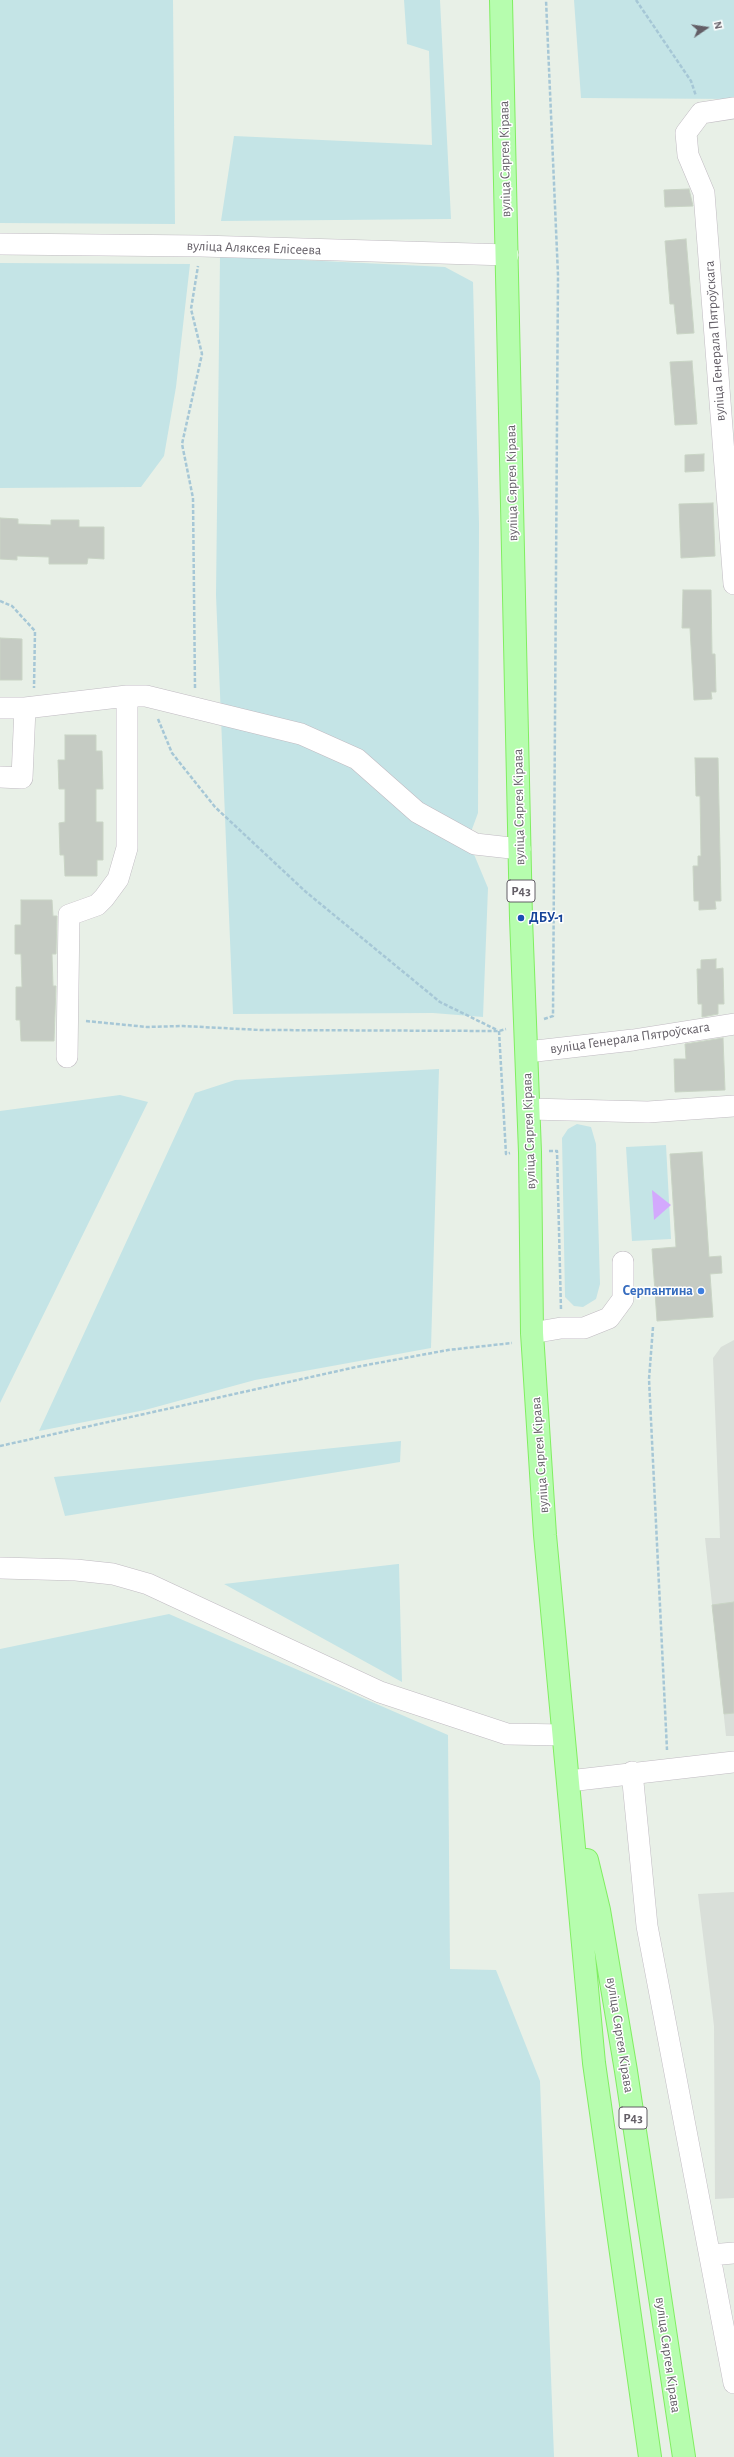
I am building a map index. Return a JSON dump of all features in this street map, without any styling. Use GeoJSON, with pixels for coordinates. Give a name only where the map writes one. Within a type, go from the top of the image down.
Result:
{"type":"FeatureCollection","features":[{"type":"Feature","properties":{"kind":"main road","name":"вуліца Сяргея Кірава"},"geometry":{"type":"LineString","coordinates":[[501,0],[508,255],[520,849],[529,1109],[532,1332],[544,1535],[569,1781],[594,2063],[650,2457]]}},
{"type":"Feature","properties":{"kind":"main road","name":"вуліца Сяргея Кірава"},"geometry":{"type":"LineString","coordinates":[[569,1781],[599,1910],[624,2056],[684,2457]]}},
{"type":"Feature","properties":{"kind":"street"},"geometry":{"type":"LineString","coordinates":[[701,113],[734,108]]}},
{"type":"Feature","properties":{"kind":"street","name":"вуліца Генерала Пятроўскага"},"geometry":{"type":"LineString","coordinates":[[701,113],[686,133],[688,156],[704,193],[734,584]]}},
{"type":"Feature","properties":{"kind":"street","name":"вуліца Аляксея Елісеева"},"geometry":{"type":"LineString","coordinates":[[0,244],[201,246],[508,255]]}},
{"type":"Feature","properties":{"kind":"street"},"geometry":{"type":"LineString","coordinates":[[67,1057],[69,915],[98,905],[118,879],[125,859],[136,696]]}},
{"type":"Feature","properties":{"kind":"street"},"geometry":{"type":"LineString","coordinates":[[0,708],[30,700],[136,696],[196,707],[301,734],[357,759],[417,812],[475,844],[520,849]]}},
{"type":"Feature","properties":{"kind":"street"},"geometry":{"type":"LineString","coordinates":[[0,778],[22,778],[30,700]]}},
{"type":"Feature","properties":{"kind":"street","name":"вуліца Генерала Пятроўскага"},"geometry":{"type":"LineString","coordinates":[[527,1052],[633,1040],[734,1024]]}},
{"type":"Feature","properties":{"kind":"street"},"geometry":{"type":"LineString","coordinates":[[529,1109],[648,1112],[734,1106]]}},
{"type":"Feature","properties":{"kind":"street"},"geometry":{"type":"LineString","coordinates":[[532,1332],[590,1326],[609,1318],[617,1310],[623,1300],[623,1262]]}},
{"type":"Feature","properties":{"kind":"street"},"geometry":{"type":"LineString","coordinates":[[0,1568],[76,1570],[113,1574],[148,1584],[380,1692],[507,1734],[564,1735]]}},
{"type":"Feature","properties":{"kind":"street"},"geometry":{"type":"LineString","coordinates":[[569,1781],[632,1772],[734,1762]]}},
{"type":"Feature","properties":{"kind":"street"},"geometry":{"type":"LineString","coordinates":[[632,1772],[647,1926],[710,2255],[729,2330],[734,2383]]}},
{"type":"Feature","properties":{"kind":"street"},"geometry":{"type":"LineString","coordinates":[[710,2255],[734,2253]]}},
{"type":"Feature","properties":{"kind":"path"},"geometry":{"type":"LineString","coordinates":[[546,0],[558,275],[553,1016]]}},
{"type":"Feature","properties":{"kind":"path"},"geometry":{"type":"LineString","coordinates":[[636,0],[691,81],[701,113]]}},
{"type":"Feature","properties":{"kind":"path"},"geometry":{"type":"LineString","coordinates":[[196,707],[192,595],[193,498],[182,444],[202,354],[191,309],[201,246]]}},
{"type":"Feature","properties":{"kind":"path"},"geometry":{"type":"LineString","coordinates":[[0,601],[12,606],[34,631],[30,700]]}},
{"type":"Feature","properties":{"kind":"path"},"geometry":{"type":"LineString","coordinates":[[136,696],[164,731],[172,753],[215,807],[306,892],[440,1002],[499,1031]]}},
{"type":"Feature","properties":{"kind":"path"},"geometry":{"type":"LineString","coordinates":[[68,1019],[147,1027],[183,1026],[260,1030],[499,1031]]}},
{"type":"Feature","properties":{"kind":"path"},"geometry":{"type":"LineString","coordinates":[[499,1031],[506,1154]]}},
{"type":"Feature","properties":{"kind":"path"},"geometry":{"type":"LineString","coordinates":[[557,1150],[561,1328]]}},
{"type":"Feature","properties":{"kind":"path"},"geometry":{"type":"LineString","coordinates":[[653,1327],[649,1379],[668,1768]]}},
{"type":"Feature","properties":{"kind":"path"},"geometry":{"type":"LineString","coordinates":[[0,1446],[356,1367],[448,1350],[512,1343],[532,1332]]}},
{"type":"Feature","properties":{"kind":"shaded area"},"geometry":{"type":"Polygon","coordinates":[[[0,0],[173,0],[175,224],[0,223],[0,0]]]}},
{"type":"Feature","properties":{"kind":"shaded area"},"geometry":{"type":"Polygon","coordinates":[[[404,0],[440,0],[451,219],[221,221],[234,136],[432,145],[429,51],[407,44],[404,0]]]}},
{"type":"Feature","properties":{"kind":"shaded area"},"geometry":{"type":"Polygon","coordinates":[[[574,0],[734,0],[734,99],[581,98],[574,0]]]}},
{"type":"Feature","properties":{"kind":"shaded area"},"geometry":{"type":"Polygon","coordinates":[[[220,256],[445,267],[473,282],[479,524],[478,813],[468,840],[488,888],[483,1017],[433,1013],[233,1014],[216,595],[220,256]]]}},
{"type":"Feature","properties":{"kind":"shaded area"},"geometry":{"type":"Polygon","coordinates":[[[0,263],[190,264],[176,387],[164,456],[141,487],[0,488],[0,263]]]}},
{"type":"Feature","properties":{"kind":"shaded area"},"geometry":{"type":"Polygon","coordinates":[[[439,1069],[431,1348],[255,1380],[145,1410],[39,1431],[195,1093],[235,1080],[439,1069]]]}},
{"type":"Feature","properties":{"kind":"shaded area"},"geometry":{"type":"Polygon","coordinates":[[[120,1095],[148,1102],[0,1403],[0,1111],[120,1095]]]}},
{"type":"Feature","properties":{"kind":"shaded area"},"geometry":{"type":"Polygon","coordinates":[[[577,1124],[591,1127],[596,1144],[600,1284],[596,1299],[583,1307],[574,1306],[565,1297],[562,1138],[568,1129],[577,1124]]]}},
{"type":"Feature","properties":{"kind":"shaded area"},"geometry":{"type":"Polygon","coordinates":[[[666,1145],[671,1239],[632,1241],[626,1147],[666,1145]]]}},
{"type":"Feature","properties":{"kind":"shaded area"},"geometry":{"type":"Polygon","coordinates":[[[652,1190],[671,1205],[654,1220],[652,1190]]]}},
{"type":"Feature","properties":{"kind":"shaded area"},"geometry":{"type":"Polygon","coordinates":[[[734,1340],[734,1736],[726,1736],[705,1538],[720,1538],[713,1358],[721,1347],[734,1340]]]}},
{"type":"Feature","properties":{"kind":"shaded area"},"geometry":{"type":"Polygon","coordinates":[[[401,1441],[400,1462],[65,1516],[54,1477],[401,1441]]]}},
{"type":"Feature","properties":{"kind":"shaded area"},"geometry":{"type":"Polygon","coordinates":[[[398,1564],[402,1682],[224,1584],[398,1564]]]}},
{"type":"Feature","properties":{"kind":"shaded area"},"geometry":{"type":"Polygon","coordinates":[[[169,1614],[448,1735],[450,1969],[496,1970],[540,2081],[554,2457],[0,2457],[0,1649],[169,1614]]]}},
{"type":"Feature","properties":{"kind":"shaded area"},"geometry":{"type":"Polygon","coordinates":[[[734,1892],[734,2198],[715,2199],[714,2026],[698,1894],[734,1892]]]}},
{"type":"Feature","properties":{"kind":"building"},"geometry":{"type":"Polygon","coordinates":[[[689,189],[693,206],[665,207],[664,190],[689,189]]]}},
{"type":"Feature","properties":{"kind":"building"},"geometry":{"type":"Polygon","coordinates":[[[686,239],[694,333],[677,334],[674,304],[670,304],[665,241],[686,239]]]}},
{"type":"Feature","properties":{"kind":"building"},"geometry":{"type":"Polygon","coordinates":[[[692,361],[697,424],[675,425],[670,362],[692,361]]]}},
{"type":"Feature","properties":{"kind":"building"},"geometry":{"type":"Polygon","coordinates":[[[704,454],[704,471],[685,472],[685,455],[704,454]]]}},
{"type":"Feature","properties":{"kind":"building"},"geometry":{"type":"Polygon","coordinates":[[[713,503],[715,556],[681,558],[679,504],[713,503]]]}},
{"type":"Feature","properties":{"kind":"building"},"geometry":{"type":"Polygon","coordinates":[[[0,518],[18,519],[18,524],[51,525],[51,520],[79,520],[79,527],[104,527],[104,559],[88,558],[87,564],[49,564],[49,557],[17,556],[17,560],[0,559],[0,518]]]}},
{"type":"Feature","properties":{"kind":"building"},"geometry":{"type":"Polygon","coordinates":[[[683,590],[711,590],[712,654],[715,654],[716,692],[711,692],[712,699],[694,700],[690,628],[682,628],[683,590]]]}},
{"type":"Feature","properties":{"kind":"building"},"geometry":{"type":"Polygon","coordinates":[[[0,638],[22,639],[22,680],[0,680],[0,638]]]}},
{"type":"Feature","properties":{"kind":"building"},"geometry":{"type":"Polygon","coordinates":[[[65,735],[96,735],[96,751],[102,751],[103,789],[96,789],[96,822],[103,822],[103,860],[97,860],[97,876],[65,876],[64,855],[60,855],[59,823],[65,822],[65,789],[59,789],[58,760],[65,760],[65,735]]]}},
{"type":"Feature","properties":{"kind":"building"},"geometry":{"type":"Polygon","coordinates":[[[695,758],[718,758],[721,901],[715,901],[716,909],[699,910],[699,901],[694,901],[693,866],[698,866],[698,856],[701,856],[700,796],[696,796],[695,758]]]}},
{"type":"Feature","properties":{"kind":"building"},"geometry":{"type":"Polygon","coordinates":[[[21,900],[52,900],[53,916],[57,916],[56,954],[52,954],[53,986],[56,986],[54,1041],[21,1041],[20,1020],[16,1020],[16,987],[22,987],[21,954],[15,954],[15,925],[21,925],[21,900]]]}},
{"type":"Feature","properties":{"kind":"building"},"geometry":{"type":"Polygon","coordinates":[[[716,959],[716,969],[723,968],[724,1004],[718,1004],[718,1014],[702,1017],[702,1004],[698,1004],[697,969],[701,969],[701,960],[716,959]]]}},
{"type":"Feature","properties":{"kind":"building"},"geometry":{"type":"Polygon","coordinates":[[[723,1038],[725,1090],[675,1092],[674,1059],[686,1059],[685,1044],[723,1038]]]}},
{"type":"Feature","properties":{"kind":"building"},"geometry":{"type":"Polygon","coordinates":[[[702,1152],[709,1257],[721,1256],[722,1273],[710,1274],[713,1317],[657,1321],[652,1249],[676,1247],[670,1154],[702,1152]]]}},
{"type":"Feature","properties":{"kind":"building"},"geometry":{"type":"Polygon","coordinates":[[[734,1602],[734,1713],[724,1714],[712,1605],[734,1602]]]}},
{"type":"Feature","properties":{"kind":"place","name":"ДБУ-1"},"geometry":{"type":"Point","coordinates":[521,918]}},
{"type":"Feature","properties":{"kind":"place","name":"Серпантина"},"geometry":{"type":"Point","coordinates":[701,1291]}}]}
